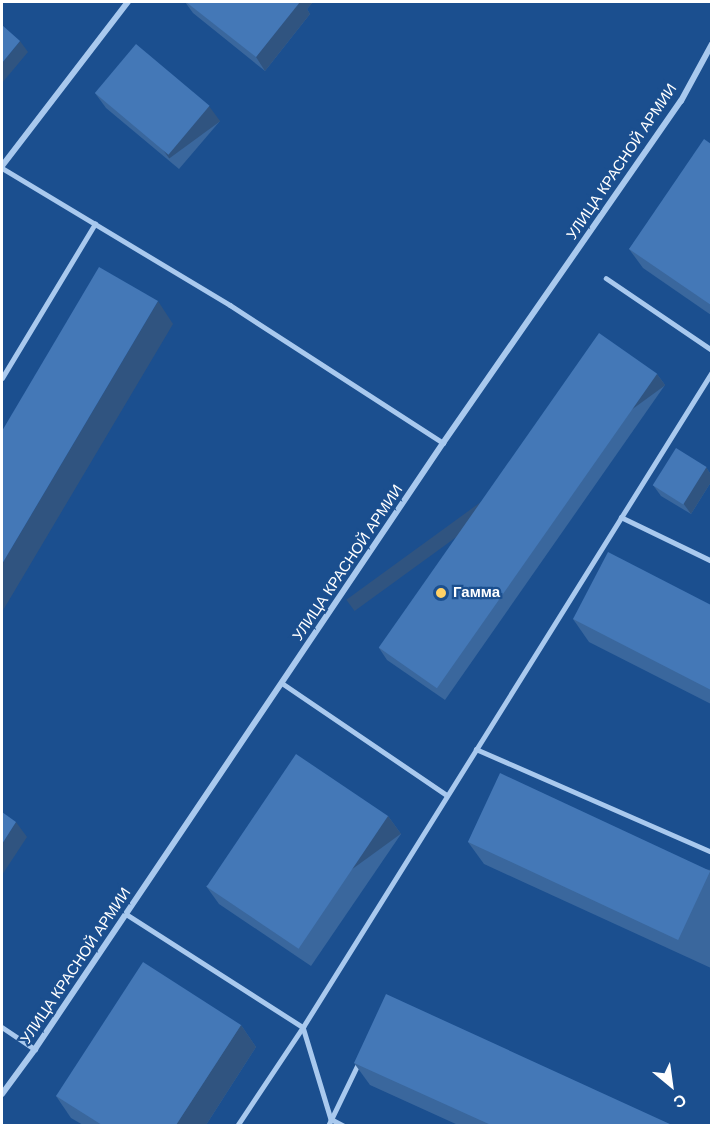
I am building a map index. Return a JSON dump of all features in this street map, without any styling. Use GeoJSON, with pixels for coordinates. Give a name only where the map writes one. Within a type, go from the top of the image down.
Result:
{"type":"FeatureCollection","features":[{"type":"Feature","properties":{"kind":"street"},"geometry":{"type":"LineString","coordinates":[[2,167],[128,2]]}},
{"type":"Feature","properties":{"kind":"street","name":"УЛИЦА КРАСНОЙ АРМИИ"},"geometry":{"type":"LineString","coordinates":[[2,1094],[443,443],[681,101],[711,44]]}},
{"type":"Feature","properties":{"kind":"lane"},"geometry":{"type":"LineString","coordinates":[[2,167],[230,305],[443,443]]}},
{"type":"Feature","properties":{"kind":"lane"},"geometry":{"type":"LineString","coordinates":[[2,378],[95,224]]}},
{"type":"Feature","properties":{"kind":"lane"},"geometry":{"type":"LineString","coordinates":[[606,278],[711,350]]}},
{"type":"Feature","properties":{"kind":"lane"},"geometry":{"type":"LineString","coordinates":[[237,1125],[303,1027],[711,372]]}},
{"type":"Feature","properties":{"kind":"lane"},"geometry":{"type":"LineString","coordinates":[[621,517],[711,561]]}},
{"type":"Feature","properties":{"kind":"lane"},"geometry":{"type":"LineString","coordinates":[[282,683],[447,795]]}},
{"type":"Feature","properties":{"kind":"lane"},"geometry":{"type":"LineString","coordinates":[[476,748],[711,852]]}},
{"type":"Feature","properties":{"kind":"lane"},"geometry":{"type":"LineString","coordinates":[[126,914],[303,1027],[331,1119],[344,1125]]}},
{"type":"Feature","properties":{"kind":"lane"},"geometry":{"type":"LineString","coordinates":[[2,1027],[35,1048]]}},
{"type":"Feature","properties":{"kind":"lane"},"geometry":{"type":"LineString","coordinates":[[328,1125],[361,1057]]}},
{"type":"Feature","properties":{"kind":"building"},"geometry":{"type":"Polygon","coordinates":[[[186,2],[300,2],[256,57],[186,2]]]}},
{"type":"Feature","properties":{"kind":"building"},"geometry":{"type":"Polygon","coordinates":[[[2,25],[20,41],[2,63],[2,25]]]}},
{"type":"Feature","properties":{"kind":"building"},"geometry":{"type":"Polygon","coordinates":[[[136,44],[210,106],[168,155],[95,93],[136,44]]]}},
{"type":"Feature","properties":{"kind":"building"},"geometry":{"type":"Polygon","coordinates":[[[704,139],[711,144],[711,305],[629,249],[704,139]]]}},
{"type":"Feature","properties":{"kind":"building"},"geometry":{"type":"Polygon","coordinates":[[[99,267],[158,301],[2,564],[2,431],[99,267]]]}},
{"type":"Feature","properties":{"kind":"building"},"geometry":{"type":"Polygon","coordinates":[[[599,333],[657,374],[437,688],[379,648],[599,333]]]}},
{"type":"Feature","properties":{"kind":"building"},"geometry":{"type":"Polygon","coordinates":[[[676,448],[707,467],[683,504],[653,485],[676,448]]]}},
{"type":"Feature","properties":{"kind":"building"},"geometry":{"type":"Polygon","coordinates":[[[608,552],[711,605],[711,690],[573,619],[608,552]]]}},
{"type":"Feature","properties":{"kind":"building"},"geometry":{"type":"Polygon","coordinates":[[[296,754],[388,816],[299,949],[207,887],[296,754]]]}},
{"type":"Feature","properties":{"kind":"building"},"geometry":{"type":"Polygon","coordinates":[[[500,773],[710,871],[678,940],[468,842],[500,773]]]}},
{"type":"Feature","properties":{"kind":"building"},"geometry":{"type":"Polygon","coordinates":[[[2,812],[16,822],[2,844],[2,812]]]}},
{"type":"Feature","properties":{"kind":"building"},"geometry":{"type":"Polygon","coordinates":[[[143,962],[241,1025],[176,1125],[102,1125],[56,1096],[143,962]]]}},
{"type":"Feature","properties":{"kind":"building"},"geometry":{"type":"Polygon","coordinates":[[[386,994],[672,1125],[491,1125],[354,1063],[386,994]]]}},
{"type":"Feature","properties":{"kind":"place","name":"Гамма"},"geometry":{"type":"Point","coordinates":[441,593]}}]}
